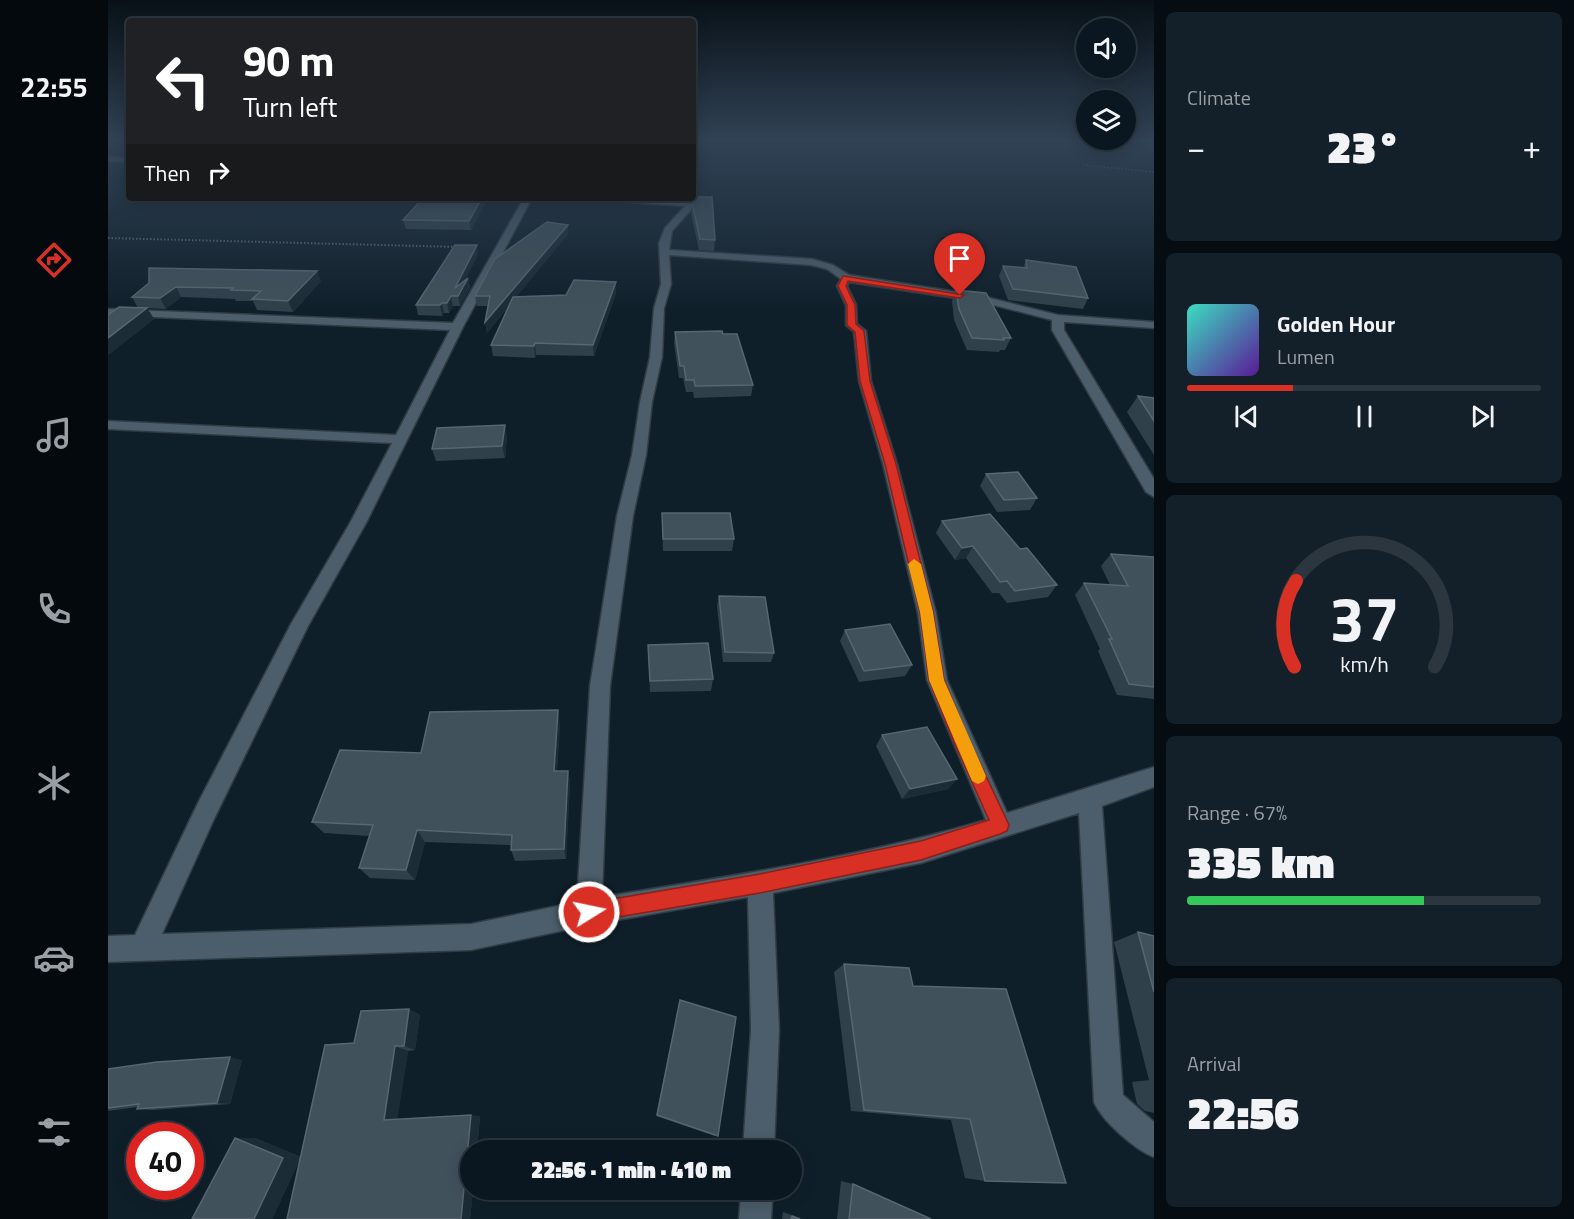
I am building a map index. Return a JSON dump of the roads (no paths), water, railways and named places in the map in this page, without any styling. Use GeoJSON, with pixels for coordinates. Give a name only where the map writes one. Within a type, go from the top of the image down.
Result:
{"type":"FeatureCollection","features":[{"type":"Feature","properties":{"kind":"street"},"geometry":{"type":"LineString","coordinates":[[142,949],[206,811],[284,655],[358,523],[457,327],[526,201]]}},
{"type":"Feature","properties":{"kind":"street"},"geometry":{"type":"LineString","coordinates":[[589,912],[600,686],[625,516],[639,456],[646,402],[656,357],[659,308],[666,284],[663,252],[668,230],[690,206],[685,203],[651,201]]}},
{"type":"Feature","properties":{"kind":"street"},"geometry":{"type":"LineString","coordinates":[[663,252],[812,262],[830,267],[846,278],[982,299],[1058,318],[1154,325]]}},
{"type":"Feature","properties":{"kind":"street"},"geometry":{"type":"LineString","coordinates":[[846,278],[842,286],[851,305],[852,325],[860,331],[865,381],[890,464],[927,612],[937,680],[1000,825]]}},
{"type":"Feature","properties":{"kind":"street"},"geometry":{"type":"LineString","coordinates":[[108,312],[457,327]]}},
{"type":"Feature","properties":{"kind":"street"},"geometry":{"type":"LineString","coordinates":[[1058,318],[1058,330],[1154,492]]}},
{"type":"Feature","properties":{"kind":"street"},"geometry":{"type":"LineString","coordinates":[[108,424],[400,439]]}},
{"type":"Feature","properties":{"kind":"street"},"geometry":{"type":"LineString","coordinates":[[108,949],[471,937],[589,912],[760,883],[921,850],[1090,799],[1154,777]]}},
{"type":"Feature","properties":{"kind":"street"},"geometry":{"type":"LineString","coordinates":[[1090,799],[1109,1102],[1154,1142]]}},
{"type":"Feature","properties":{"kind":"street"},"geometry":{"type":"LineString","coordinates":[[760,883],[765,1030],[760,1140]]}},
{"type":"Feature","properties":{"kind":"street"},"geometry":{"type":"LineString","coordinates":[[755,1219],[756,1200]]}}]}
